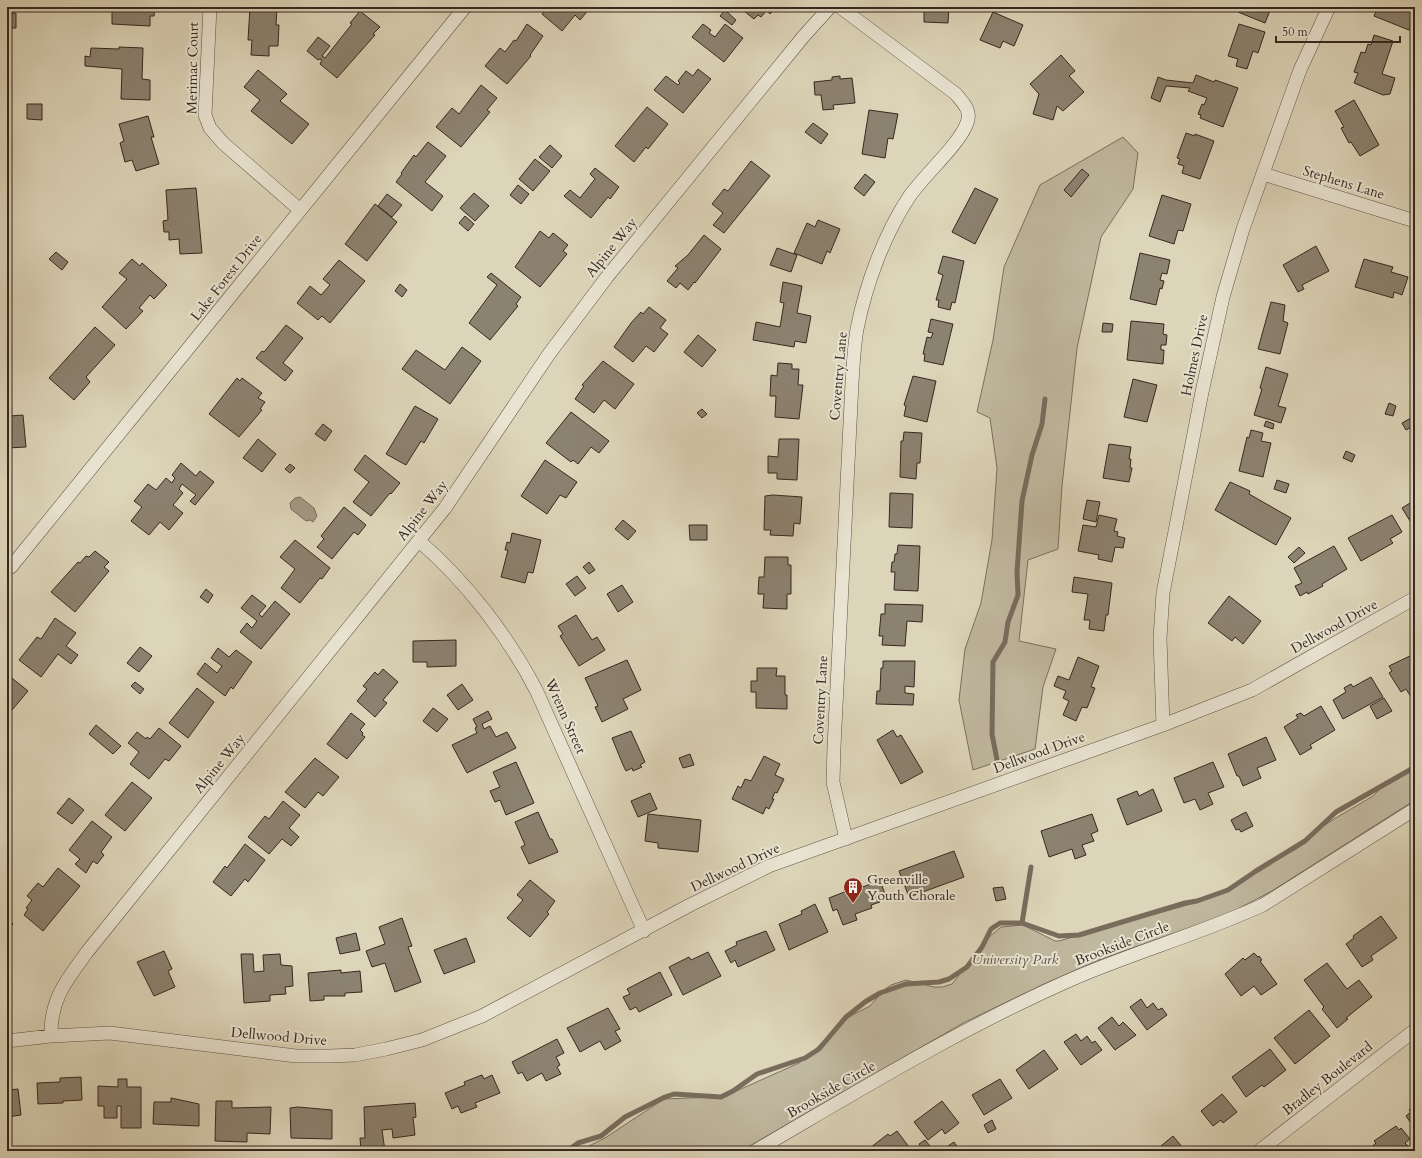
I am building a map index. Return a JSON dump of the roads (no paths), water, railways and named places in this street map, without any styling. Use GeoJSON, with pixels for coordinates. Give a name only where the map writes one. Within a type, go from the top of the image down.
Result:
{"type":"FeatureCollection","features":[{"type":"Feature","properties":{"kind":"street","name":"Merimac Court"},"geometry":{"type":"LineString","coordinates":[[210,7],[205,114],[210,128],[223,143],[300,210]]}},
{"type":"Feature","properties":{"kind":"street","name":"Lake Forest Drive"},"geometry":{"type":"LineString","coordinates":[[8,568],[224,306],[465,7]]}},
{"type":"Feature","properties":{"kind":"street","name":"Alpine Way"},"geometry":{"type":"LineString","coordinates":[[51,1036],[50,1021],[61,989],[87,952],[419,541],[469,474],[549,354],[607,277],[803,37],[830,7]]}},
{"type":"Feature","properties":{"kind":"street","name":"Coventry Lane"},"geometry":{"type":"LineString","coordinates":[[840,7],[956,94],[968,113],[968,122],[963,132],[925,176],[910,196],[898,216],[871,279],[857,330],[852,384],[833,782],[846,839]]}},
{"type":"Feature","properties":{"kind":"street","name":"Holmes Drive"},"geometry":{"type":"LineString","coordinates":[[1163,725],[1160,638],[1164,592],[1202,392],[1223,297],[1244,229],[1300,70],[1329,7]]}},
{"type":"Feature","properties":{"kind":"street","name":"Stephens Lane"},"geometry":{"type":"LineString","coordinates":[[1263,174],[1415,221]]}},
{"type":"Feature","properties":{"kind":"street","name":"Wrenn Street"},"geometry":{"type":"LineString","coordinates":[[419,541],[439,558],[477,602],[525,668],[538,692],[644,931]]}},
{"type":"Feature","properties":{"kind":"street","name":"Dellwood Drive"},"geometry":{"type":"LineString","coordinates":[[7,1041],[51,1036],[110,1033],[296,1056],[354,1055],[422,1040],[482,1016],[644,931],[690,905],[769,866],[1163,725],[1252,690],[1415,598]]}},
{"type":"Feature","properties":{"kind":"street","name":"Brookside Circle"},"geometry":{"type":"LineString","coordinates":[[755,1151],[956,1035],[1025,1001],[1117,961],[1236,917],[1263,905],[1415,809]]}},
{"type":"Feature","properties":{"kind":"street","name":"Bradley Boulevard"},"geometry":{"type":"LineString","coordinates":[[1258,1151],[1415,1030]]}},
{"type":"Feature","properties":{"kind":"waterway"},"geometry":{"type":"LineString","coordinates":[[997,760],[992,734],[993,662],[1005,642],[1008,622],[1018,595],[1017,572],[1022,501],[1032,455],[1042,424],[1045,399]]}},
{"type":"Feature","properties":{"kind":"waterway"},"geometry":{"type":"LineString","coordinates":[[567,1151],[578,1143],[601,1136],[625,1117],[665,1097],[674,1094],[721,1097],[733,1091],[757,1074],[805,1058],[819,1049],[846,1017],[865,1002],[880,993],[906,984],[939,982],[949,979],[967,967],[982,947],[991,929],[1000,923],[1022,923],[1059,936],[1079,935],[1185,903],[1197,901],[1228,890],[1305,841],[1336,812],[1415,767]]}},
{"type":"Feature","properties":{"kind":"waterway"},"geometry":{"type":"LineString","coordinates":[[1022,923],[1031,867]]}},
{"type":"Feature","properties":{"kind":"place","name":"Greenville Youth Chorale"},"geometry":{"type":"Point","coordinates":[853,904]}},
{"type":"Feature","properties":{"kind":"park label","name":"University Park"},"geometry":{"type":"Point","coordinates":[1015,959]}}]}
